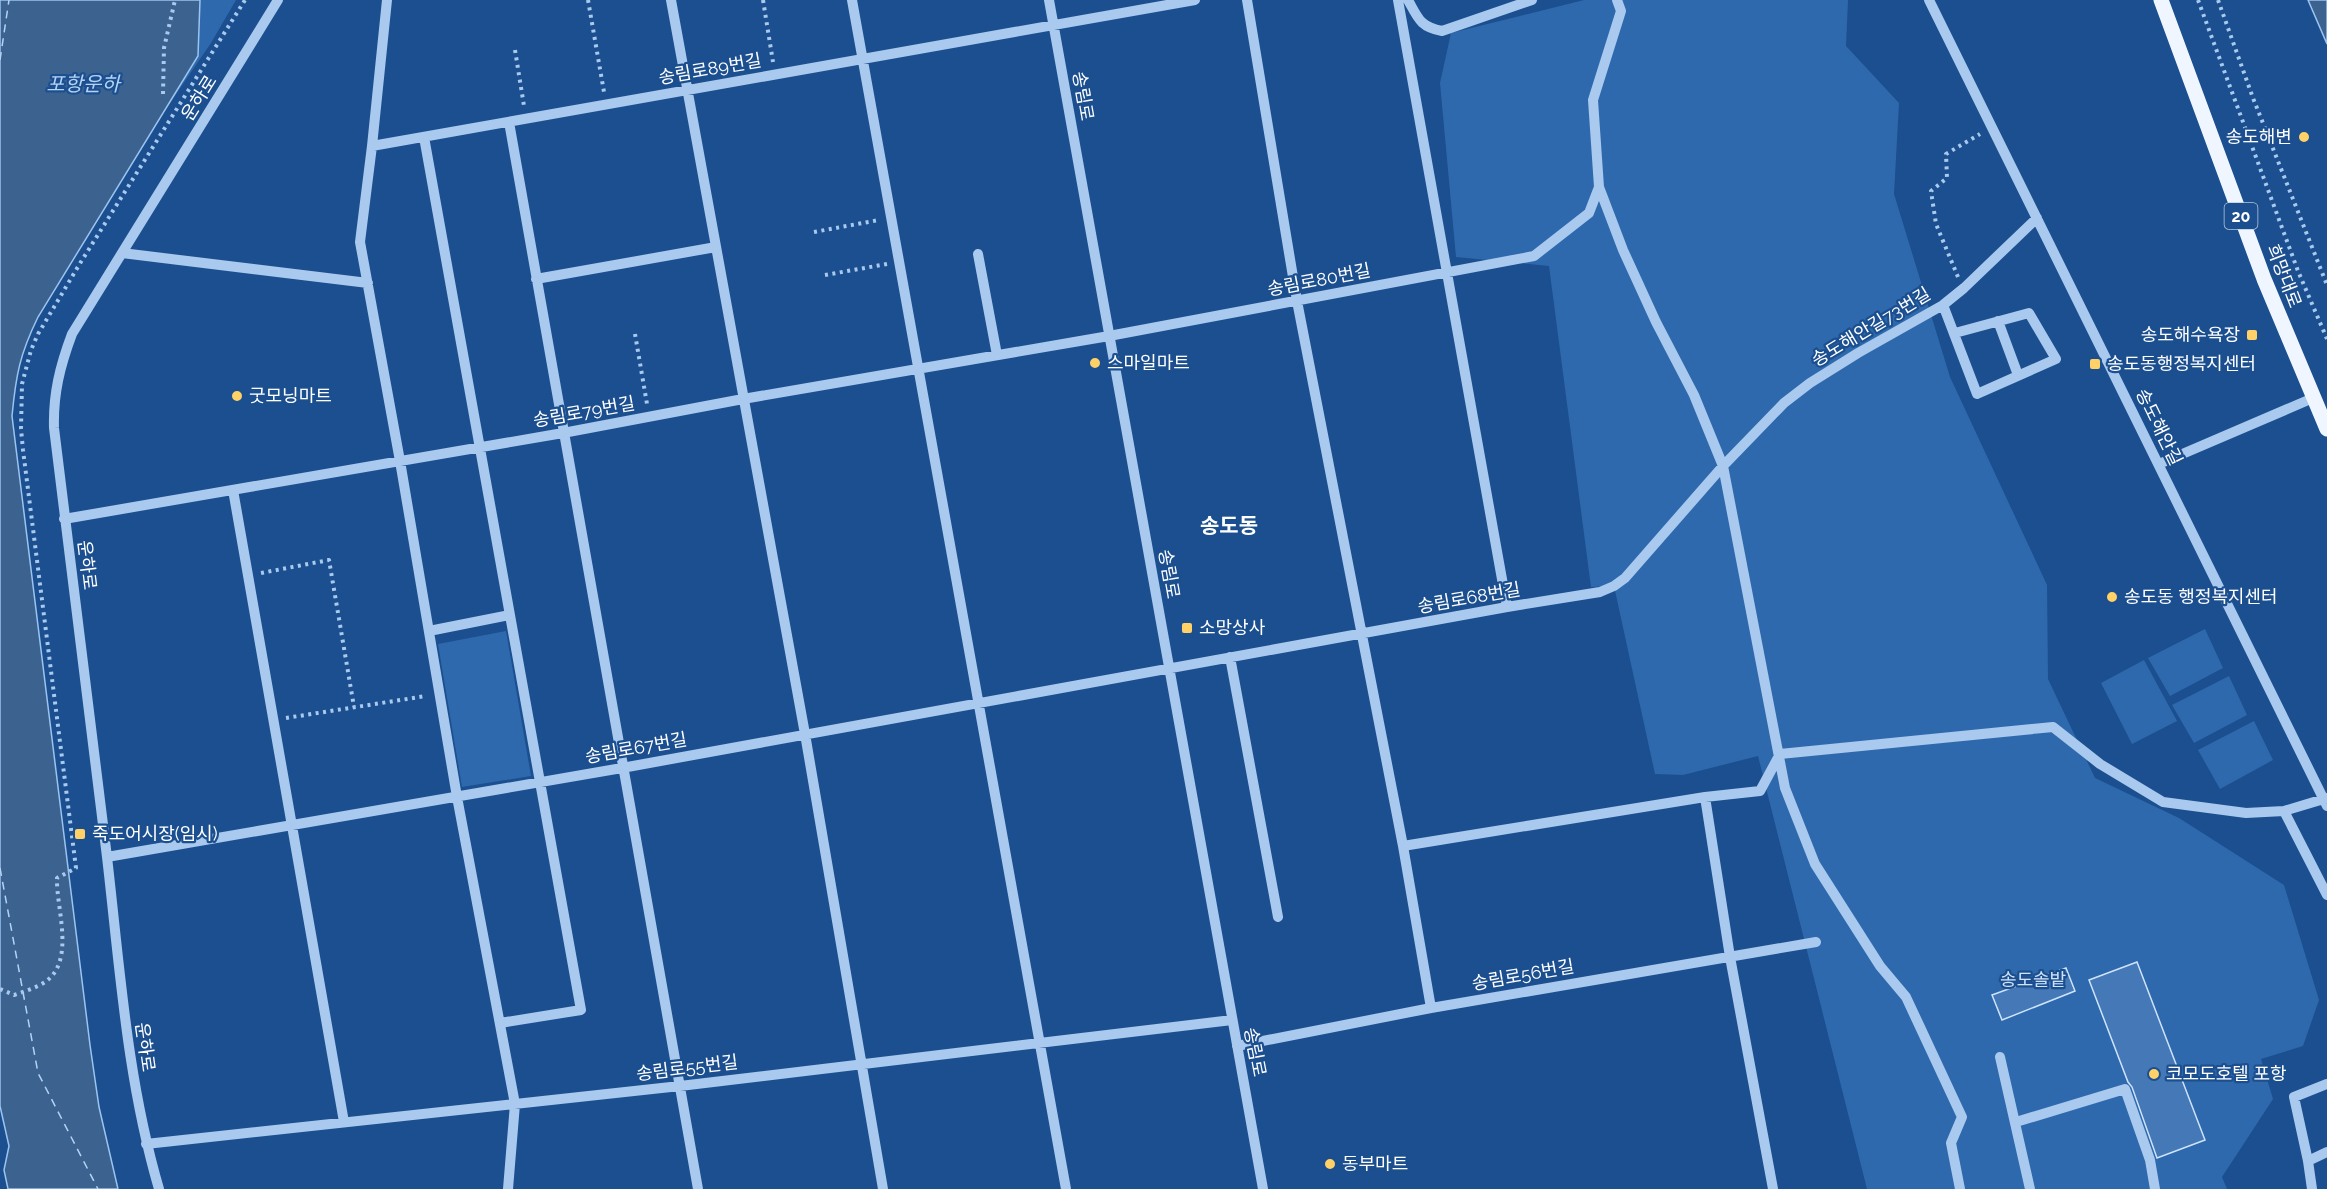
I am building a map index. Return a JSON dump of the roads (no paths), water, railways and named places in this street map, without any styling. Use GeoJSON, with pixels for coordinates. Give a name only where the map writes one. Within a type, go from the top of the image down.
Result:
{"type":"FeatureCollection","features":[{"type":"Feature","properties":{"kind":"main road","name":"희망대로"},"geometry":{"type":"LineString","coordinates":[[2161,0],[2264,279],[2327,429]]}},
{"type":"Feature","properties":{"kind":"street","name":"운하로"},"geometry":{"type":"LineString","coordinates":[[159,1189],[132,1072],[126,1028],[107,857],[64,519],[53,405],[56,381],[72,334],[278,0]]}},
{"type":"Feature","properties":{"kind":"street"},"geometry":{"type":"LineString","coordinates":[[387,0],[360,242],[457,797],[515,1104],[508,1189]]}},
{"type":"Feature","properties":{"kind":"street"},"geometry":{"type":"LineString","coordinates":[[671,0],[805,734],[883,1189]]}},
{"type":"Feature","properties":{"kind":"street"},"geometry":{"type":"LineString","coordinates":[[852,0],[1066,1189]]}},
{"type":"Feature","properties":{"kind":"street","name":"송림로"},"geometry":{"type":"LineString","coordinates":[[1049,0],[1263,1189]]}},
{"type":"Feature","properties":{"kind":"street","name":"송림로89번길"},"geometry":{"type":"LineString","coordinates":[[372,146],[1196,0]]}},
{"type":"Feature","properties":{"kind":"street"},"geometry":{"type":"LineString","coordinates":[[1247,0],[1297,301],[1403,846],[1431,1008]]}},
{"type":"Feature","properties":{"kind":"street"},"geometry":{"type":"LineString","coordinates":[[1398,0],[1507,607]]}},
{"type":"Feature","properties":{"kind":"street"},"geometry":{"type":"LineString","coordinates":[[1408,0],[1422,24],[1430,29],[1442,31],[1532,0]]}},
{"type":"Feature","properties":{"kind":"street"},"geometry":{"type":"LineString","coordinates":[[1617,0],[1621,11],[1593,100],[1599,187],[1623,250],[1656,322],[1694,395],[1723,466],[1785,788],[1815,864],[1880,966],[1906,997],[1962,1117],[1952,1143],[1960,1189]]}},
{"type":"Feature","properties":{"kind":"street","name":"송도해안길"},"geometry":{"type":"LineString","coordinates":[[1929,0],[2326,801]]}},
{"type":"Feature","properties":{"kind":"street"},"geometry":{"type":"LineString","coordinates":[[509,122],[698,1189]]}},
{"type":"Feature","properties":{"kind":"street"},"geometry":{"type":"LineString","coordinates":[[424,138],[581,1010],[500,1023]]}},
{"type":"Feature","properties":{"kind":"street","name":"송림로80번길"},"geometry":{"type":"LineString","coordinates":[[1109,336],[1534,256],[1589,213],[1599,187]]}},
{"type":"Feature","properties":{"kind":"street","name":"송도해안길73번길"},"geometry":{"type":"LineString","coordinates":[[1723,466],[1784,403],[1810,383],[1943,305],[2037,218]]}},
{"type":"Feature","properties":{"kind":"street"},"geometry":{"type":"LineString","coordinates":[[536,279],[716,247]]}},
{"type":"Feature","properties":{"kind":"street"},"geometry":{"type":"LineString","coordinates":[[122,253],[368,283]]}},
{"type":"Feature","properties":{"kind":"street"},"geometry":{"type":"LineString","coordinates":[[978,254],[998,355]]}},
{"type":"Feature","properties":{"kind":"street"},"geometry":{"type":"LineString","coordinates":[[1943,305],[1977,394],[2056,359],[2029,313],[1955,333]]}},
{"type":"Feature","properties":{"kind":"street"},"geometry":{"type":"LineString","coordinates":[[1998,321],[2019,375]]}},
{"type":"Feature","properties":{"kind":"street","name":"송림로79번길"},"geometry":{"type":"LineString","coordinates":[[64,519],[1109,336]]}},
{"type":"Feature","properties":{"kind":"street"},"geometry":{"type":"LineString","coordinates":[[2159,464],[2313,398]]}},
{"type":"Feature","properties":{"kind":"street","name":"송림로68번길"},"geometry":{"type":"LineString","coordinates":[[1169,668],[1600,592],[1625,578],[1723,466]]}},
{"type":"Feature","properties":{"kind":"street"},"geometry":{"type":"LineString","coordinates":[[233,490],[344,1122]]}},
{"type":"Feature","properties":{"kind":"street"},"geometry":{"type":"LineString","coordinates":[[429,631],[510,615]]}},
{"type":"Feature","properties":{"kind":"street"},"geometry":{"type":"LineString","coordinates":[[1230,657],[1278,917]]}},
{"type":"Feature","properties":{"kind":"street","name":"송림로67번길"},"geometry":{"type":"LineString","coordinates":[[107,857],[622,768],[1169,668]]}},
{"type":"Feature","properties":{"kind":"street"},"geometry":{"type":"LineString","coordinates":[[1780,754],[2053,727],[2100,764],[2163,802],[2246,813],[2284,811],[2326,801]]}},
{"type":"Feature","properties":{"kind":"street"},"geometry":{"type":"LineString","coordinates":[[1403,846],[1705,797],[1760,791],[1780,754]]}},
{"type":"Feature","properties":{"kind":"street"},"geometry":{"type":"LineString","coordinates":[[1705,797],[1730,957],[1773,1189]]}},
{"type":"Feature","properties":{"kind":"street"},"geometry":{"type":"LineString","coordinates":[[2284,811],[2327,895]]}},
{"type":"Feature","properties":{"kind":"street","name":"송림로56번길"},"geometry":{"type":"LineString","coordinates":[[1238,1046],[1431,1008],[1815,942]]}},
{"type":"Feature","properties":{"kind":"street","name":"송림로55번길"},"geometry":{"type":"LineString","coordinates":[[147,1144],[680,1086],[1232,1020]]}},
{"type":"Feature","properties":{"kind":"street"},"geometry":{"type":"LineString","coordinates":[[2000,1058],[2030,1189]]}},
{"type":"Feature","properties":{"kind":"street"},"geometry":{"type":"LineString","coordinates":[[2312,1189],[2294,1097],[2327,1084]]}},
{"type":"Feature","properties":{"kind":"street"},"geometry":{"type":"LineString","coordinates":[[2016,1122],[2125,1089],[2150,1160],[2155,1189]]}},
{"type":"Feature","properties":{"kind":"street"},"geometry":{"type":"LineString","coordinates":[[2287,1102],[2308,1161]]}},
{"type":"Feature","properties":{"kind":"street"},"geometry":{"type":"LineString","coordinates":[[2308,1161],[2327,1152]]}},
{"type":"Feature","properties":{"kind":"water","name":"포항운하"},"geometry":{"type":"Polygon","coordinates":[[[0,0],[200,0],[198,56],[38,317],[20,365],[12,416],[90,1045],[99,1107],[118,1189],[8,1189],[4,1170],[9,1146],[0,1106],[0,0]]]}},
{"type":"Feature","properties":{"kind":"water"},"geometry":{"type":"Polygon","coordinates":[[[2308,0],[2327,0],[2327,44],[2308,0]]]}},
{"type":"Feature","properties":{"kind":"place","name":"송도해변"},"geometry":{"type":"Point","coordinates":[2304,137]}},
{"type":"Feature","properties":{"kind":"place","name":"송도해수욕장"},"geometry":{"type":"Point","coordinates":[2252,335]}},
{"type":"Feature","properties":{"kind":"place","name":"스마일마트"},"geometry":{"type":"Point","coordinates":[1095,363]}},
{"type":"Feature","properties":{"kind":"place","name":"송도동행정복지센터"},"geometry":{"type":"Point","coordinates":[2095,364]}},
{"type":"Feature","properties":{"kind":"place","name":"굿모닝마트"},"geometry":{"type":"Point","coordinates":[237,396]}},
{"type":"Feature","properties":{"kind":"place","name":"송도동 행정복지센터"},"geometry":{"type":"Point","coordinates":[2112,597]}},
{"type":"Feature","properties":{"kind":"place","name":"소망상사"},"geometry":{"type":"Point","coordinates":[1187,628]}},
{"type":"Feature","properties":{"kind":"place","name":"죽도어시장(임시)"},"geometry":{"type":"Point","coordinates":[80,834]}},
{"type":"Feature","properties":{"kind":"place","name":"코모도호텔 포항"},"geometry":{"type":"Point","coordinates":[2154,1074]}},
{"type":"Feature","properties":{"kind":"place","name":"동부마트"},"geometry":{"type":"Point","coordinates":[1330,1164]}},
{"type":"Feature","properties":{"kind":"district","name":"송도동"},"geometry":{"type":"Point","coordinates":[1229,526]}},
{"type":"Feature","properties":{"kind":"park label","name":"송도솔밭"},"geometry":{"type":"Point","coordinates":[2033,980]}}]}
